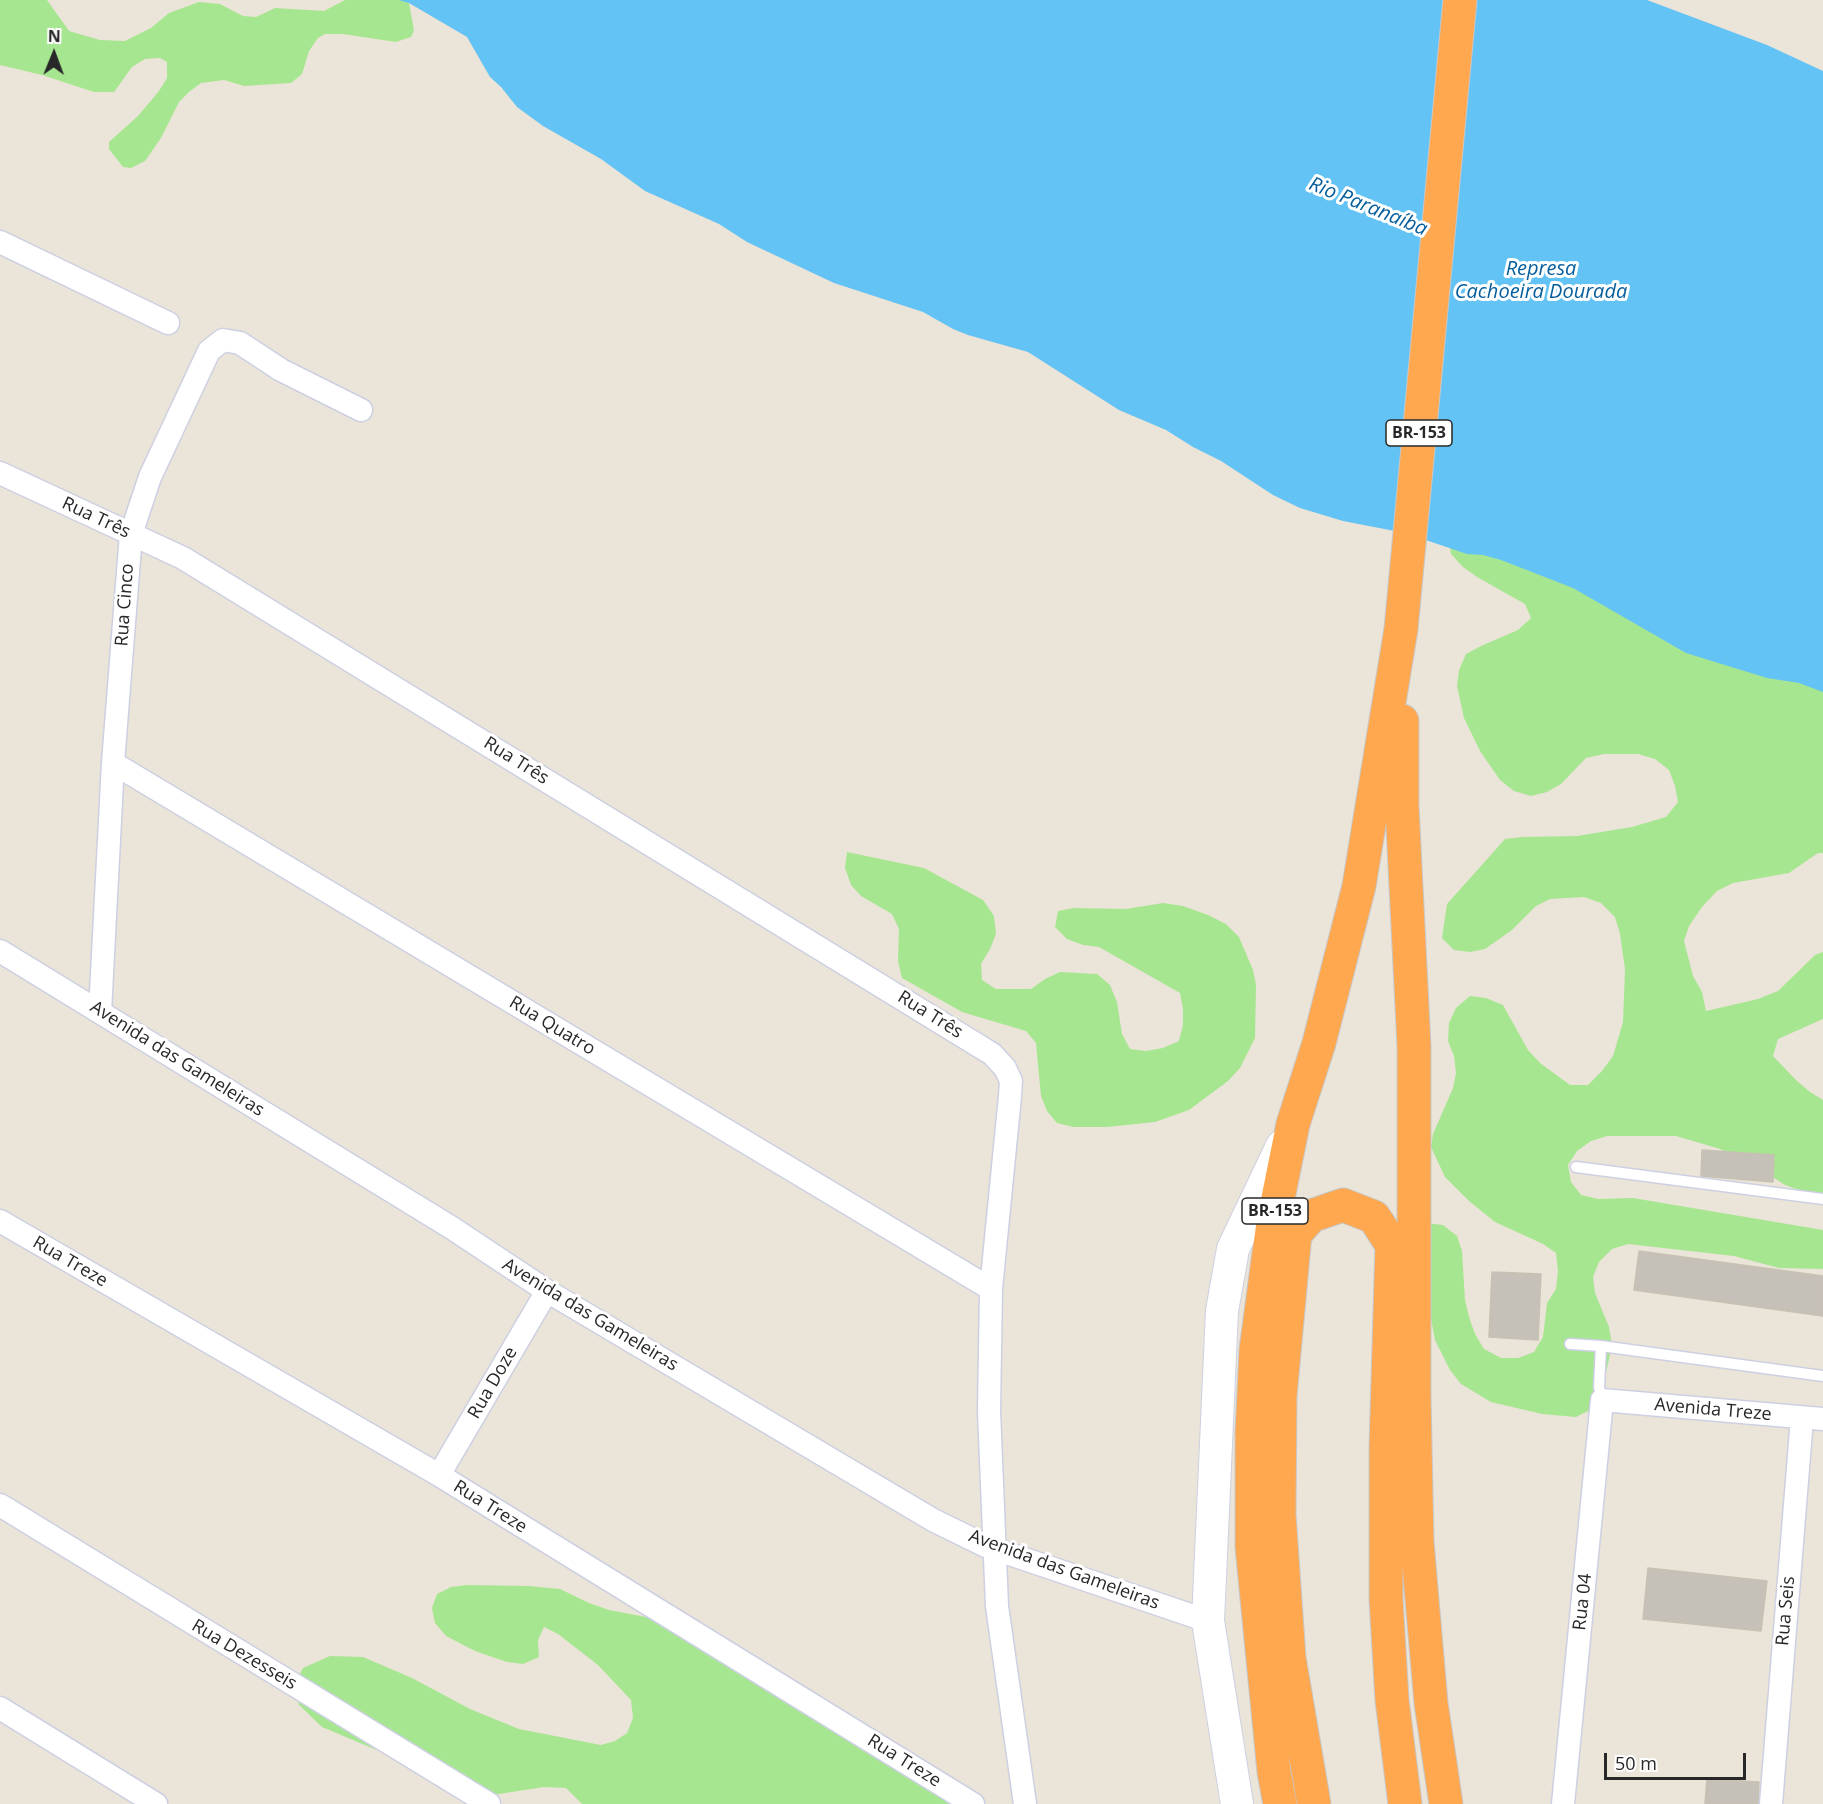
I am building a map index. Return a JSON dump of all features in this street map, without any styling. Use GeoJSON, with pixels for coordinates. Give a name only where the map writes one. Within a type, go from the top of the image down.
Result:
{"type":"FeatureCollection","features":[{"type":"Feature","properties":{"kind":"highway","name":"BR-153"},"geometry":{"type":"LineString","coordinates":[[1280,1804],[1274,1772],[1252,1547],[1252,1433],[1256,1350],[1273,1223],[1293,1124],[1319,1043],[1359,886],[1401,629],[1460,0]]}},
{"type":"Feature","properties":{"kind":"highway","name":"BR-153"},"geometry":{"type":"LineString","coordinates":[[1401,629],[1402,806],[1414,1046],[1414,1395],[1417,1542],[1431,1703],[1446,1804]]}},
{"type":"Feature","properties":{"kind":"highway"},"geometry":{"type":"LineString","coordinates":[[1314,1804],[1289,1658],[1280,1515],[1280,1396],[1295,1234],[1311,1215],[1343,1205],[1374,1217],[1392,1245],[1386,1448],[1386,1599],[1392,1700],[1405,1804]]}},
{"type":"Feature","properties":{"kind":"street"},"geometry":{"type":"LineString","coordinates":[[0,242],[168,322]]}},
{"type":"Feature","properties":{"kind":"street","name":"Rua Cinco"},"geometry":{"type":"LineString","coordinates":[[100,1012],[113,764],[131,534],[150,477],[209,351],[223,340],[240,343],[281,370],[361,410]]}},
{"type":"Feature","properties":{"kind":"street","name":"Rua Três"},"geometry":{"type":"LineString","coordinates":[[0,473],[183,558],[992,1054],[1005,1068],[1011,1081],[1003,1184],[991,1288]]}},
{"type":"Feature","properties":{"kind":"street","name":"Rua Quatro"},"geometry":{"type":"LineString","coordinates":[[113,764],[991,1288]]}},
{"type":"Feature","properties":{"kind":"street","name":"Avenida das Gameleiras"},"geometry":{"type":"LineString","coordinates":[[0,951],[452,1228],[547,1291],[933,1520],[995,1549],[1208,1621]]}},
{"type":"Feature","properties":{"kind":"street"},"geometry":{"type":"LineString","coordinates":[[1237,1804],[1208,1621],[1222,1311],[1233,1250],[1293,1124]]}},
{"type":"Feature","properties":{"kind":"street","name":"Rua Treze"},"geometry":{"type":"LineString","coordinates":[[0,1221],[439,1475],[973,1804]]}},
{"type":"Feature","properties":{"kind":"street"},"geometry":{"type":"LineString","coordinates":[[991,1288],[989,1411],[997,1606],[1025,1804]]}},
{"type":"Feature","properties":{"kind":"street","name":"Rua Doze"},"geometry":{"type":"LineString","coordinates":[[439,1475],[547,1291]]}},
{"type":"Feature","properties":{"kind":"street","name":"Avenida Treze"},"geometry":{"type":"LineString","coordinates":[[1602,1400],[1812,1418]]}},
{"type":"Feature","properties":{"kind":"street","name":"Rua 04"},"geometry":{"type":"LineString","coordinates":[[1563,1804],[1602,1400]]}},
{"type":"Feature","properties":{"kind":"street","name":"Rua Seis"},"geometry":{"type":"LineString","coordinates":[[1771,1804],[1812,1418]]}},
{"type":"Feature","properties":{"kind":"street","name":"Rua Dezesseis"},"geometry":{"type":"LineString","coordinates":[[0,1505],[489,1804]]}},
{"type":"Feature","properties":{"kind":"street"},"geometry":{"type":"LineString","coordinates":[[0,1708],[156,1804]]}},
{"type":"Feature","properties":{"kind":"lane"},"geometry":{"type":"LineString","coordinates":[[1576,1167],[1823,1199]]}},
{"type":"Feature","properties":{"kind":"lane"},"geometry":{"type":"LineString","coordinates":[[1570,1344],[1601,1346],[1823,1376]]}},
{"type":"Feature","properties":{"kind":"lane"},"geometry":{"type":"LineString","coordinates":[[1601,1346],[1599,1387],[1602,1400]]}},
{"type":"Feature","properties":{"kind":"green space"},"geometry":{"type":"Polygon","coordinates":[[[0,0],[47,0],[69,31],[100,40],[125,41],[151,28],[169,13],[199,2],[220,4],[243,16],[256,17],[275,8],[324,11],[345,0],[405,0],[409,3],[414,30],[411,37],[396,42],[343,34],[325,34],[318,38],[309,51],[302,74],[291,83],[244,86],[224,80],[201,83],[179,102],[161,138],[145,161],[131,168],[123,167],[109,149],[109,142],[138,116],[159,91],[167,78],[167,62],[160,58],[145,59],[132,67],[114,92],[94,92],[42,75],[0,65],[0,0]]]}},
{"type":"Feature","properties":{"kind":"green space"},"geometry":{"type":"Polygon","coordinates":[[[1449,538],[1823,680],[1823,853],[1818,853],[1789,873],[1733,883],[1717,891],[1689,926],[1684,941],[1693,976],[1702,992],[1706,1011],[1758,999],[1778,991],[1815,955],[1823,952],[1823,1019],[1778,1039],[1773,1056],[1796,1080],[1823,1100],[1823,1199],[1785,1185],[1754,1165],[1720,1149],[1676,1136],[1607,1136],[1591,1141],[1577,1151],[1568,1165],[1571,1182],[1581,1195],[1598,1199],[1633,1198],[1823,1230],[1823,1269],[1779,1268],[1734,1256],[1628,1244],[1612,1249],[1599,1262],[1593,1277],[1595,1293],[1609,1327],[1612,1345],[1605,1378],[1592,1409],[1576,1417],[1542,1414],[1491,1402],[1461,1384],[1450,1370],[1435,1340],[1422,1272],[1426,1223],[1443,1225],[1457,1236],[1462,1251],[1465,1300],[1475,1334],[1484,1349],[1501,1358],[1518,1358],[1534,1352],[1543,1337],[1547,1303],[1556,1289],[1558,1271],[1556,1253],[1543,1244],[1495,1222],[1469,1201],[1445,1177],[1431,1147],[1433,1134],[1453,1088],[1456,1073],[1454,1056],[1448,1041],[1449,1023],[1456,1008],[1470,996],[1486,998],[1503,1005],[1528,1050],[1540,1063],[1570,1085],[1588,1085],[1602,1071],[1613,1056],[1623,1022],[1625,969],[1620,934],[1615,917],[1601,903],[1584,897],[1550,899],[1536,906],[1512,930],[1485,949],[1470,952],[1454,950],[1442,938],[1447,904],[1505,839],[1577,836],[1632,827],[1666,817],[1678,802],[1669,770],[1655,759],[1638,754],[1604,754],[1586,758],[1561,784],[1547,792],[1531,796],[1514,791],[1500,780],[1480,751],[1464,718],[1457,686],[1459,670],[1466,654],[1518,630],[1531,618],[1525,604],[1463,567],[1451,554],[1449,538]]]}},
{"type":"Feature","properties":{"kind":"green space"},"geometry":{"type":"Polygon","coordinates":[[[847,852],[924,868],[983,900],[994,916],[996,934],[981,964],[982,980],[996,989],[1031,989],[1060,972],[1097,974],[1110,985],[1117,1002],[1122,1034],[1130,1049],[1146,1051],[1163,1048],[1179,1041],[1183,1025],[1180,993],[1099,947],[1083,945],[1067,939],[1055,927],[1058,911],[1074,908],[1126,909],[1163,903],[1183,906],[1226,924],[1239,937],[1253,970],[1256,985],[1255,1038],[1240,1068],[1228,1081],[1189,1110],[1155,1122],[1107,1127],[1073,1127],[1057,1123],[1047,1111],[1041,1096],[1036,1043],[1026,1031],[962,1012],[902,978],[898,961],[899,929],[892,914],[861,896],[851,885],[845,868],[847,852]]]}},
{"type":"Feature","properties":{"kind":"green space"},"geometry":{"type":"Polygon","coordinates":[[[467,1585],[560,1589],[609,1610],[688,1625],[955,1780],[985,1804],[582,1804],[566,1788],[544,1787],[486,1796],[322,1727],[299,1705],[293,1688],[303,1668],[330,1656],[363,1657],[412,1678],[470,1709],[519,1729],[601,1745],[615,1741],[627,1733],[633,1718],[631,1700],[598,1665],[558,1634],[544,1627],[538,1640],[539,1657],[523,1664],[507,1662],[475,1651],[446,1636],[435,1623],[432,1608],[437,1594],[451,1587],[467,1585]]]}},
{"type":"Feature","properties":{"kind":"water","name":"Represa Cachoeira Dourada"},"geometry":{"type":"Polygon","coordinates":[[[399,0],[1647,0],[1767,45],[1823,71],[1823,692],[1799,683],[1767,678],[1686,653],[1573,588],[1501,560],[1467,554],[1405,533],[1343,521],[1300,508],[1273,495],[1221,461],[1166,430],[1119,410],[1028,352],[968,335],[923,312],[834,283],[747,242],[719,224],[645,191],[601,159],[543,126],[517,107],[490,77],[467,37],[409,3],[399,0]]]}},
{"type":"Feature","properties":{"kind":"building"},"geometry":{"type":"Polygon","coordinates":[[[1702,1150],[1774,1155],[1773,1182],[1701,1176],[1702,1150]]]}},
{"type":"Feature","properties":{"kind":"building"},"geometry":{"type":"Polygon","coordinates":[[[1639,1251],[1823,1276],[1823,1316],[1634,1290],[1639,1251]]]}},
{"type":"Feature","properties":{"kind":"building"},"geometry":{"type":"Polygon","coordinates":[[[1492,1272],[1541,1274],[1538,1340],[1489,1337],[1492,1272]]]}},
{"type":"Feature","properties":{"kind":"building"},"geometry":{"type":"Polygon","coordinates":[[[1648,1568],[1767,1581],[1761,1631],[1643,1619],[1648,1568]]]}},
{"type":"Feature","properties":{"kind":"building"},"geometry":{"type":"Polygon","coordinates":[[[1707,1779],[1759,1782],[1758,1804],[1705,1804],[1707,1779]]]}},
{"type":"Feature","properties":{"kind":"water label","name":"Rio Paranaíba"},"geometry":{"type":"Point","coordinates":[1368,207]}}]}
